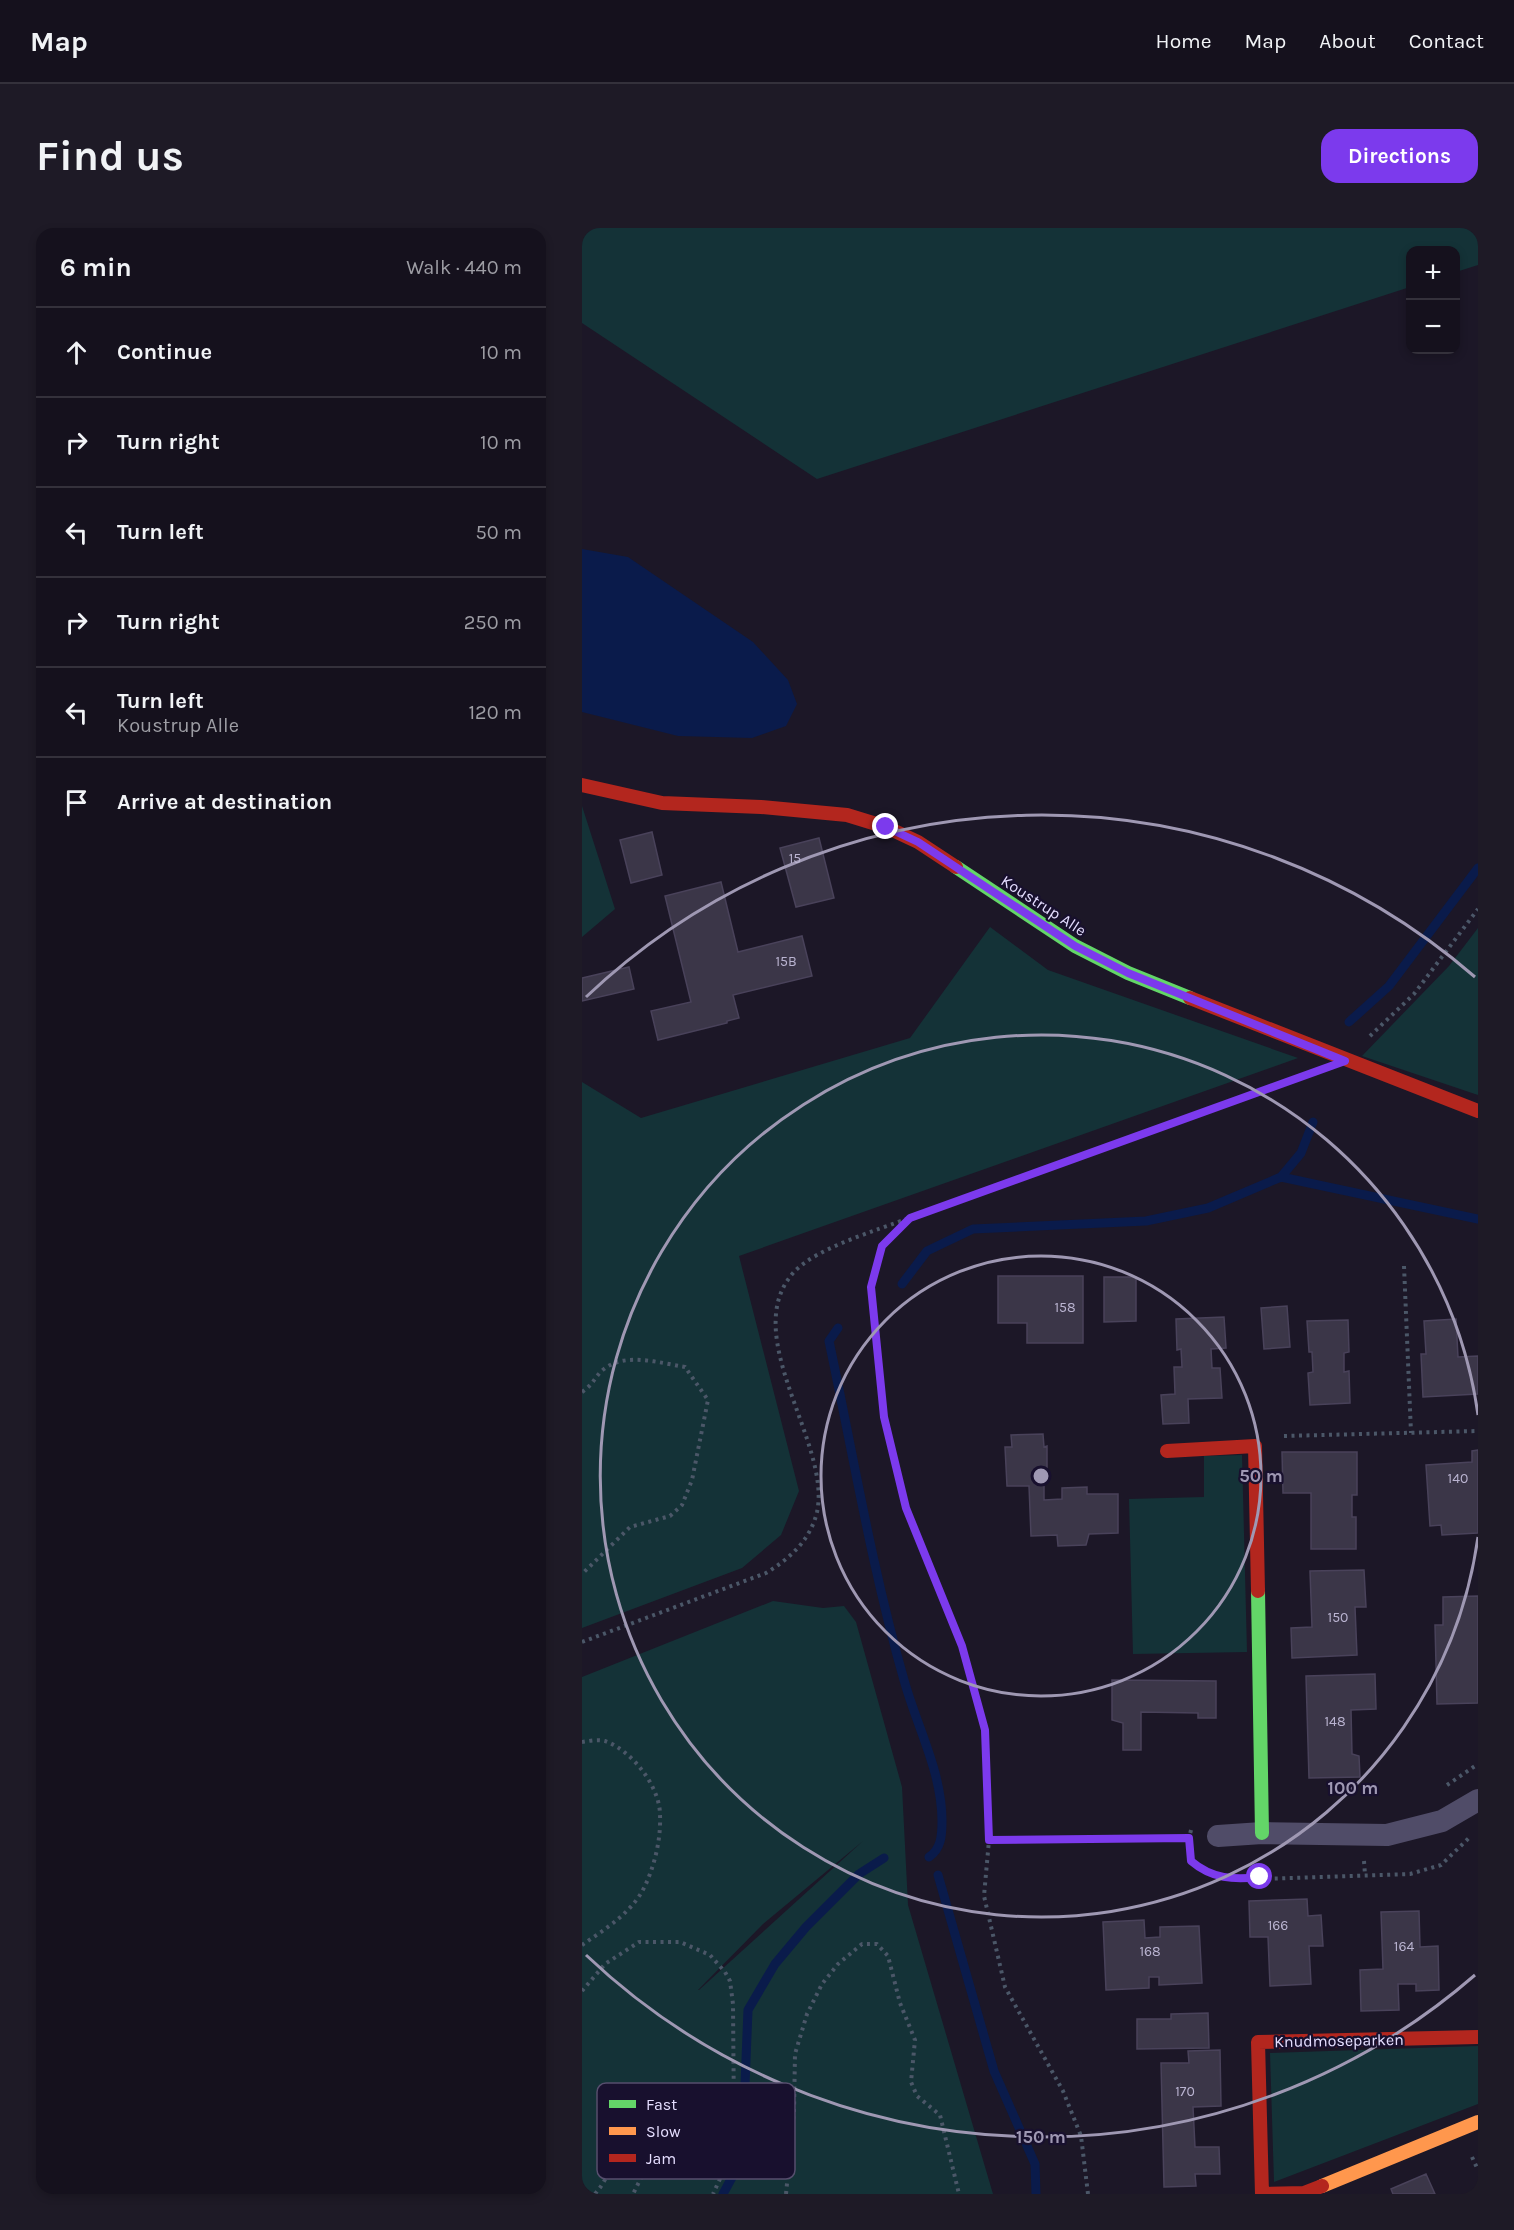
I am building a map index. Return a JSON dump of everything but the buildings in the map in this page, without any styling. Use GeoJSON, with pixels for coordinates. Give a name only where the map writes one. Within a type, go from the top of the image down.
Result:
{"type":"FeatureCollection","features":[{"type":"Feature","properties":{"kind":"street","name":"Koustrup Alle"},"geometry":{"type":"LineString","coordinates":[[582,784],[662,803],[761,807],[847,815],[886,827],[918,842],[1085,952],[1128,973],[1345,1061],[1478,1111]]}},
{"type":"Feature","properties":{"kind":"street"},"geometry":{"type":"LineString","coordinates":[[1167,1451],[1255,1446],[1262,1833]]}},
{"type":"Feature","properties":{"kind":"street"},"geometry":{"type":"LineString","coordinates":[[1218,1836],[1262,1833],[1387,1835],[1442,1821],[1478,1800]]}},
{"type":"Feature","properties":{"kind":"street","name":"Knudmoseparken"},"geometry":{"type":"LineString","coordinates":[[1478,2037],[1258,2042],[1262,2193],[1304,2193],[1478,2122]]}},
{"type":"Feature","properties":{"kind":"path"},"geometry":{"type":"LineString","coordinates":[[582,1642],[766,1573],[789,1559],[806,1538],[817,1512],[816,1478],[775,1339],[777,1300],[794,1272],[827,1250],[910,1218],[1345,1061],[1414,993],[1478,909]]}},
{"type":"Feature","properties":{"kind":"path"},"geometry":{"type":"LineString","coordinates":[[910,1218],[882,1246],[871,1287],[884,1417],[906,1508],[962,1646],[985,1730],[989,1840],[984,1896],[1005,1987],[1063,2091],[1082,2136],[1088,2194]]}},
{"type":"Feature","properties":{"kind":"path"},"geometry":{"type":"LineString","coordinates":[[1404,1266],[1411,1433]]}},
{"type":"Feature","properties":{"kind":"path"},"geometry":{"type":"LineString","coordinates":[[582,1392],[593,1385],[601,1371],[617,1360],[685,1366],[708,1400],[692,1480],[682,1505],[670,1516],[630,1527],[582,1575]]}},
{"type":"Feature","properties":{"kind":"path"},"geometry":{"type":"LineString","coordinates":[[1255,1446],[1270,1437],[1478,1431]]}},
{"type":"Feature","properties":{"kind":"path"},"geometry":{"type":"LineString","coordinates":[[582,1742],[603,1740],[624,1752],[641,1769],[655,1793],[660,1812],[658,1848],[644,1887],[619,1919],[582,1945]]}},
{"type":"Feature","properties":{"kind":"path"},"geometry":{"type":"LineString","coordinates":[[1441,1790],[1478,1764]]}},
{"type":"Feature","properties":{"kind":"path"},"geometry":{"type":"LineString","coordinates":[[1192,1827],[1189,1838],[1191,1861],[1205,1872],[1234,1880],[1410,1874],[1441,1865],[1478,1829]]}},
{"type":"Feature","properties":{"kind":"path"},"geometry":{"type":"LineString","coordinates":[[989,1840],[1218,1836]]}},
{"type":"Feature","properties":{"kind":"path"},"geometry":{"type":"LineString","coordinates":[[582,1991],[605,1964],[639,1942],[680,1942],[710,1955],[730,1981],[733,2004],[734,2083]]}},
{"type":"Feature","properties":{"kind":"path"},"geometry":{"type":"LineString","coordinates":[[794,2083],[795,2054],[807,2014],[822,1984],[838,1964],[862,1944],[877,1944],[888,1956],[900,2003],[915,2040],[911,2082],[917,2096],[940,2115],[959,2194]]}},
{"type":"Feature","properties":{"kind":"path"},"geometry":{"type":"LineString","coordinates":[[595,2194],[607,2179]]}},
{"type":"Feature","properties":{"kind":"path"},"geometry":{"type":"LineString","coordinates":[[633,2194],[640,2179]]}},
{"type":"Feature","properties":{"kind":"path"},"geometry":{"type":"LineString","coordinates":[[713,2194],[720,2179]]}},
{"type":"Feature","properties":{"kind":"path"},"geometry":{"type":"LineString","coordinates":[[786,2194],[787,2179]]}},
{"type":"Feature","properties":{"kind":"green space"},"geometry":{"type":"Polygon","coordinates":[[[582,228],[1478,228],[1478,265],[1460,271],[1460,246],[1406,246],[1406,288],[817,479],[582,323],[582,228]]]}},
{"type":"Feature","properties":{"kind":"green space"},"geometry":{"type":"Polygon","coordinates":[[[582,806],[615,909],[582,937],[582,806]]]}},
{"type":"Feature","properties":{"kind":"green space"},"geometry":{"type":"Polygon","coordinates":[[[990,927],[1048,970],[1298,1058],[739,1256],[799,1491],[781,1535],[742,1568],[582,1628],[582,1082],[641,1118],[910,1038],[990,927]]]}},
{"type":"Feature","properties":{"kind":"green space"},"geometry":{"type":"Polygon","coordinates":[[[1478,928],[1478,1095],[1362,1056],[1449,966],[1478,928]]]}},
{"type":"Feature","properties":{"kind":"green space"},"geometry":{"type":"Polygon","coordinates":[[[1242,1455],[1247,1652],[1133,1654],[1129,1499],[1204,1497],[1204,1456],[1242,1455]]]}},
{"type":"Feature","properties":{"kind":"green space"},"geometry":{"type":"Polygon","coordinates":[[[773,1601],[823,1608],[844,1606],[856,1622],[902,1787],[908,1905],[993,2194],[582,2194],[582,1677],[773,1601]],[[863,1841],[763,1924],[699,1990],[863,1841]]]}},
{"type":"Feature","properties":{"kind":"green space"},"geometry":{"type":"Polygon","coordinates":[[[1478,2046],[1478,2104],[1274,2182],[1270,2053],[1478,2046]]]}},
{"type":"Feature","properties":{"kind":"water"},"geometry":{"type":"Polygon","coordinates":[[[582,549],[628,557],[753,642],[788,680],[797,704],[786,726],[752,738],[678,736],[582,712],[582,549]]]}},
{"type":"Feature","properties":{"kind":"waterway"},"geometry":{"type":"LineString","coordinates":[[1349,1022],[1389,986],[1478,868]]}},
{"type":"Feature","properties":{"kind":"waterway"},"geometry":{"type":"LineString","coordinates":[[902,1284],[927,1251],[973,1229],[1146,1221],[1208,1208],[1281,1177],[1301,1153],[1313,1122]]}},
{"type":"Feature","properties":{"kind":"waterway"},"geometry":{"type":"LineString","coordinates":[[1281,1177],[1478,1219]]}},
{"type":"Feature","properties":{"kind":"waterway"},"geometry":{"type":"LineString","coordinates":[[838,1328],[829,1341],[873,1554],[909,1698],[938,1785],[941,1803],[941,1837],[936,1850],[929,1857]]}},
{"type":"Feature","properties":{"kind":"waterway"},"geometry":{"type":"LineString","coordinates":[[745,2083],[748,2010],[775,1964],[806,1927],[859,1874],[884,1858]]}},
{"type":"Feature","properties":{"kind":"waterway"},"geometry":{"type":"LineString","coordinates":[[938,1875],[994,2071],[1035,2164],[1036,2194]]}},
{"type":"Feature","properties":{"kind":"waterway"},"geometry":{"type":"LineString","coordinates":[[723,2194],[731,2179]]}},
{"type":"Feature","properties":{"kind":"traffic: fast"},"geometry":{"type":"LineString","coordinates":[[956,867],[1075,946],[1128,973],[1190,998]]}},
{"type":"Feature","properties":{"kind":"traffic: fast"},"geometry":{"type":"LineString","coordinates":[[1258,1591],[1262,1833]]}},
{"type":"Feature","properties":{"kind":"traffic: slow"},"geometry":{"type":"LineString","coordinates":[[1322,2186],[1478,2122]]}},
{"type":"Feature","properties":{"kind":"traffic: jam"},"geometry":{"type":"LineString","coordinates":[[582,785],[662,803],[761,807],[847,815],[886,827],[918,842],[956,867]]}},
{"type":"Feature","properties":{"kind":"traffic: jam"},"geometry":{"type":"LineString","coordinates":[[1190,998],[1478,1111]]}},
{"type":"Feature","properties":{"kind":"traffic: jam"},"geometry":{"type":"LineString","coordinates":[[1167,1451],[1255,1446],[1258,1591]]}},
{"type":"Feature","properties":{"kind":"traffic: jam"},"geometry":{"type":"LineString","coordinates":[[1322,2186],[1304,2193],[1262,2194],[1258,2042],[1478,2037]]}},
{"type":"Feature","properties":{"kind":"route"},"geometry":{"type":"LineString","coordinates":[[886,827],[918,842],[1075,946],[1128,973],[1345,1061],[910,1218],[882,1246],[871,1287],[884,1417],[906,1508],[962,1646],[985,1730],[989,1840],[1189,1838],[1191,1861],[1205,1872],[1234,1880],[1260,1877]]}}]}
